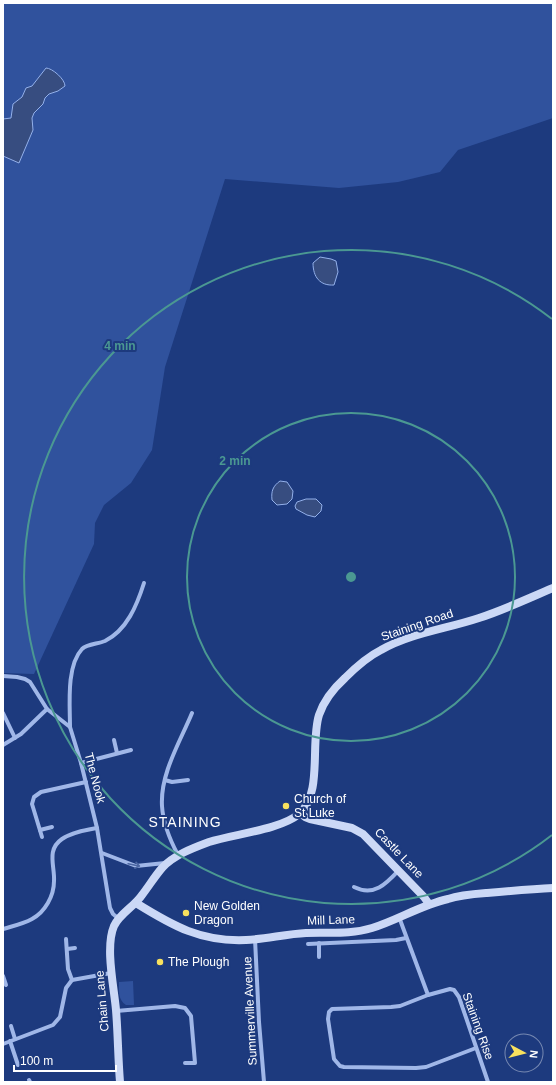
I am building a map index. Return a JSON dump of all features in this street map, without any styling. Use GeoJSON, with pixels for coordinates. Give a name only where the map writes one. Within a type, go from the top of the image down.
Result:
{"type":"FeatureCollection","features":[{"type":"Feature","properties":{"kind":"street"},"geometry":{"type":"LineString","coordinates":[[70,728],[71,681],[76,661],[82,649],[108,639],[124,625],[136,604],[144,583]]}},
{"type":"Feature","properties":{"kind":"street","name":"Staining Road"},"geometry":{"type":"LineString","coordinates":[[300,813],[307,804],[314,785],[315,740],[319,715],[327,698],[352,671],[372,654],[391,645],[432,631],[480,618],[553,588]]}},
{"type":"Feature","properties":{"kind":"street"},"geometry":{"type":"LineString","coordinates":[[3,676],[17,677],[30,682],[48,709],[70,728]]}},
{"type":"Feature","properties":{"kind":"street"},"geometry":{"type":"LineString","coordinates":[[3,745],[26,730],[48,709]]}},
{"type":"Feature","properties":{"kind":"street"},"geometry":{"type":"LineString","coordinates":[[3,713],[15,738]]}},
{"type":"Feature","properties":{"kind":"street"},"geometry":{"type":"LineString","coordinates":[[178,855],[162,814],[162,798],[165,780],[171,763],[192,714]]}},
{"type":"Feature","properties":{"kind":"street","name":"The Nook"},"geometry":{"type":"LineString","coordinates":[[70,728],[81,763],[97,828],[110,908],[113,914],[119,919]]}},
{"type":"Feature","properties":{"kind":"street"},"geometry":{"type":"LineString","coordinates":[[114,740],[117,753]]}},
{"type":"Feature","properties":{"kind":"street"},"geometry":{"type":"LineString","coordinates":[[81,763],[132,750]]}},
{"type":"Feature","properties":{"kind":"street"},"geometry":{"type":"LineString","coordinates":[[165,780],[172,782],[188,780]]}},
{"type":"Feature","properties":{"kind":"street"},"geometry":{"type":"LineString","coordinates":[[42,837],[32,804],[34,797],[41,792],[86,782]]}},
{"type":"Feature","properties":{"kind":"street"},"geometry":{"type":"LineString","coordinates":[[119,919],[136,903],[167,862],[178,855],[212,841],[278,824],[300,813]]}},
{"type":"Feature","properties":{"kind":"street","name":"Castle Lane"},"geometry":{"type":"LineString","coordinates":[[300,813],[305,818],[358,830],[368,838],[399,870],[429,904]]}},
{"type":"Feature","properties":{"kind":"street"},"geometry":{"type":"LineString","coordinates":[[40,830],[52,826]]}},
{"type":"Feature","properties":{"kind":"street"},"geometry":{"type":"LineString","coordinates":[[3,929],[32,920],[41,913],[49,902],[54,889],[51,858],[55,848],[62,839],[78,832],[97,828]]}},
{"type":"Feature","properties":{"kind":"street"},"geometry":{"type":"LineString","coordinates":[[102,853],[136,866],[167,862]]}},
{"type":"Feature","properties":{"kind":"street"},"geometry":{"type":"LineString","coordinates":[[354,887],[363,891],[378,889],[399,870]]}},
{"type":"Feature","properties":{"kind":"street","name":"Mill Lane"},"geometry":{"type":"LineString","coordinates":[[136,903],[177,927],[192,933],[225,940],[255,939],[307,933],[349,933],[372,928],[399,918],[429,904],[460,896],[523,889],[553,888]]}},
{"type":"Feature","properties":{"kind":"street"},"geometry":{"type":"LineString","coordinates":[[399,918],[428,995],[400,1006],[332,1009],[329,1012],[328,1019],[334,1060],[336,1064],[344,1068],[426,1067],[476,1048]]}},
{"type":"Feature","properties":{"kind":"street","name":"Chain Lane"},"geometry":{"type":"LineString","coordinates":[[119,919],[112,931],[111,939],[120,1082]]}},
{"type":"Feature","properties":{"kind":"street"},"geometry":{"type":"LineString","coordinates":[[308,944],[396,940],[406,938]]}},
{"type":"Feature","properties":{"kind":"street"},"geometry":{"type":"LineString","coordinates":[[66,939],[68,970],[72,980]]}},
{"type":"Feature","properties":{"kind":"street","name":"Summerville Avenue"},"geometry":{"type":"LineString","coordinates":[[255,939],[259,1022],[264,1082]]}},
{"type":"Feature","properties":{"kind":"street"},"geometry":{"type":"LineString","coordinates":[[319,943],[319,957]]}},
{"type":"Feature","properties":{"kind":"street"},"geometry":{"type":"LineString","coordinates":[[67,949],[75,948]]}},
{"type":"Feature","properties":{"kind":"street"},"geometry":{"type":"LineString","coordinates":[[3,1044],[48,1028],[57,1021],[62,1011],[66,988],[72,980],[112,973]]}},
{"type":"Feature","properties":{"kind":"street"},"geometry":{"type":"LineString","coordinates":[[3,976],[6,985]]}},
{"type":"Feature","properties":{"kind":"street","name":"Staining Rise"},"geometry":{"type":"LineString","coordinates":[[428,995],[446,989],[450,989],[457,993],[488,1082]]}},
{"type":"Feature","properties":{"kind":"street"},"geometry":{"type":"LineString","coordinates":[[116,1011],[175,1006],[185,1008],[191,1016],[195,1063],[185,1063]]}},
{"type":"Feature","properties":{"kind":"street"},"geometry":{"type":"LineString","coordinates":[[11,1026],[15,1039]]}},
{"type":"Feature","properties":{"kind":"street"},"geometry":{"type":"LineString","coordinates":[[10,1041],[18,1065]]}},
{"type":"Feature","properties":{"kind":"shaded area"},"geometry":{"type":"Polygon","coordinates":[[[3,3],[553,3],[553,118],[458,150],[440,172],[398,182],[339,188],[225,179],[165,367],[152,450],[131,483],[104,505],[95,523],[94,544],[34,674],[3,673],[3,3]]]}},
{"type":"Feature","properties":{"kind":"shaded area"},"geometry":{"type":"Polygon","coordinates":[[[46,68],[49,68],[58,74],[63,80],[65,86],[58,91],[49,94],[45,98],[43,104],[34,113],[32,118],[33,130],[19,163],[3,156],[3,119],[11,118],[13,104],[22,97],[26,88],[32,86],[46,68]]]}},
{"type":"Feature","properties":{"kind":"shaded area"},"geometry":{"type":"Polygon","coordinates":[[[320,257],[336,261],[338,272],[334,285],[321,282],[318,280],[314,272],[313,263],[320,257]]]}},
{"type":"Feature","properties":{"kind":"shaded area"},"geometry":{"type":"Polygon","coordinates":[[[280,481],[287,482],[293,491],[292,499],[287,504],[277,505],[272,500],[272,494],[274,487],[280,481]]]}},
{"type":"Feature","properties":{"kind":"shaded area"},"geometry":{"type":"Polygon","coordinates":[[[306,499],[316,499],[322,505],[321,511],[315,517],[307,515],[296,509],[295,506],[297,502],[306,499]]]}},
{"type":"Feature","properties":{"kind":"shaded area"},"geometry":{"type":"Polygon","coordinates":[[[133,981],[134,1005],[126,1005],[120,998],[119,982],[133,981]]]}},
{"type":"Feature","properties":{"kind":"place","name":"Church of St Luke"},"geometry":{"type":"Point","coordinates":[286,806]}},
{"type":"Feature","properties":{"kind":"place","name":"New Golden Dragon"},"geometry":{"type":"Point","coordinates":[186,913]}},
{"type":"Feature","properties":{"kind":"place","name":"The Plough"},"geometry":{"type":"Point","coordinates":[160,962]}},
{"type":"Feature","properties":{"kind":"district","name":"STAINING"},"geometry":{"type":"Point","coordinates":[185,822]}}]}
